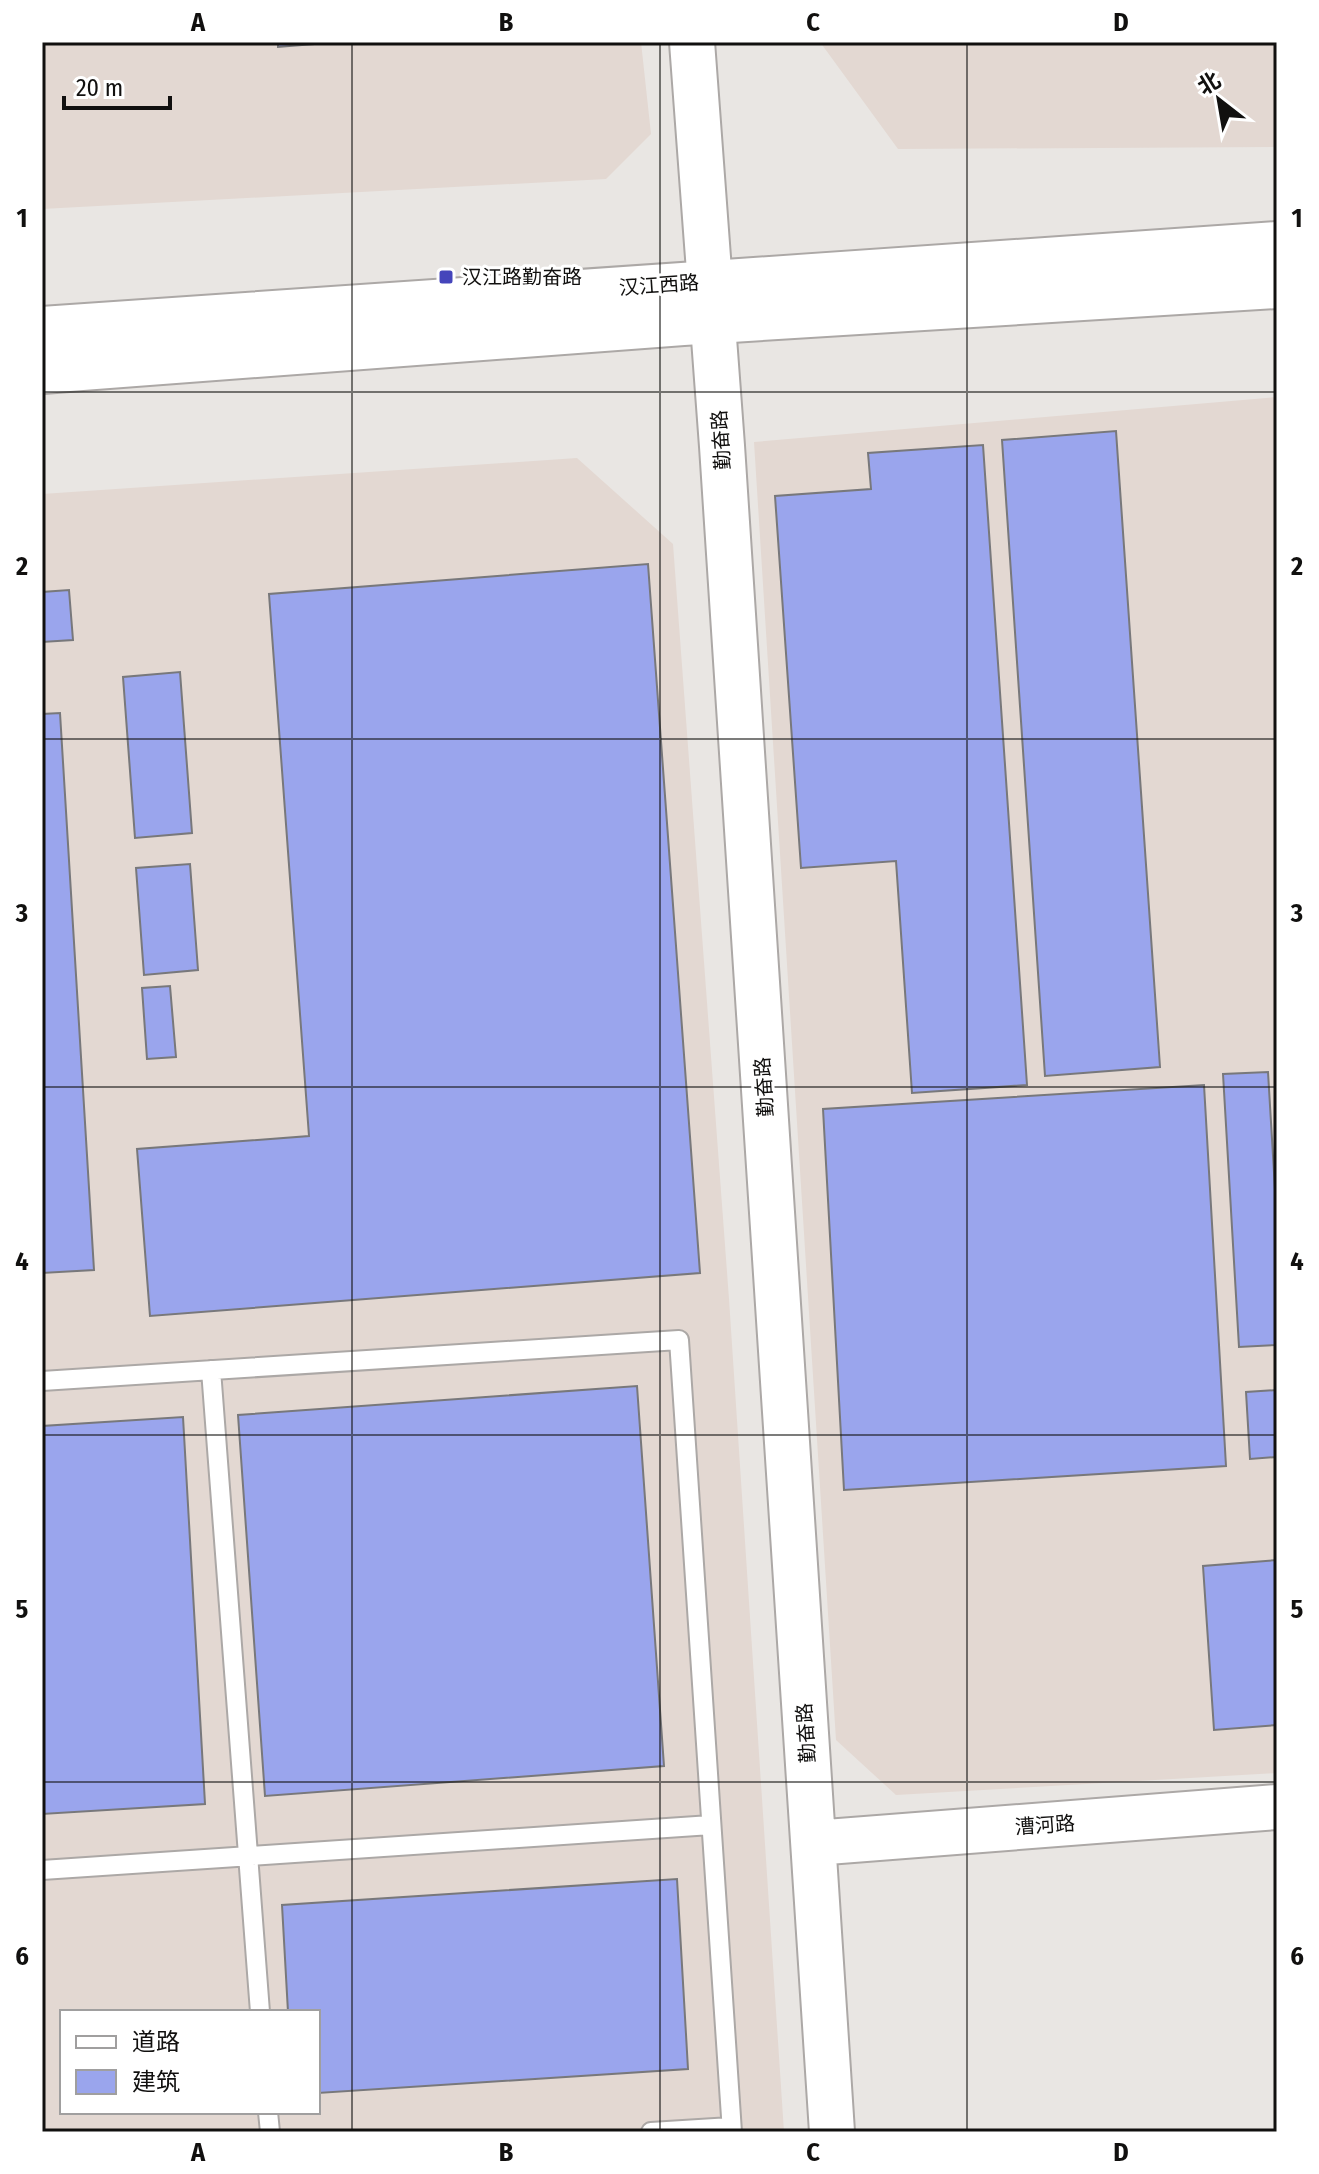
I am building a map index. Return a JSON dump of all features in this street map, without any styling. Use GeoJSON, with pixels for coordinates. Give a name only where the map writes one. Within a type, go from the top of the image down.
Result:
{"type":"FeatureCollection","features":[{"type":"Feature","properties":{"kind":"street","name":"勤奋路"},"geometry":{"type":"LineString","coordinates":[[692,42],[712,302],[832,2132]]}},
{"type":"Feature","properties":{"kind":"street","name":"汉江西路"},"geometry":{"type":"LineString","coordinates":[[42,371],[1277,244]]}},
{"type":"Feature","properties":{"kind":"street","name":"汉江西路"},"geometry":{"type":"LineString","coordinates":[[42,329],[712,302],[1277,286]]}},
{"type":"Feature","properties":{"kind":"street","name":"漕河路"},"geometry":{"type":"LineString","coordinates":[[814,1843],[1277,1807]]}},
{"type":"Feature","properties":{"kind":"lane"},"geometry":{"type":"LineString","coordinates":[[42,1381],[679,1340],[732,2129],[651,2132]]}},
{"type":"Feature","properties":{"kind":"lane"},"geometry":{"type":"LineString","coordinates":[[211,1370],[260,2010]]}},
{"type":"Feature","properties":{"kind":"lane"},"geometry":{"type":"LineString","coordinates":[[42,1870],[711,1825]]}},
{"type":"Feature","properties":{"kind":"shaded area"},"geometry":{"type":"Polygon","coordinates":[[[42,42],[641,42],[651,134],[606,179],[42,209],[42,42]]]}},
{"type":"Feature","properties":{"kind":"shaded area"},"geometry":{"type":"Polygon","coordinates":[[[820,42],[1277,42],[1277,147],[898,149],[820,42]]]}},
{"type":"Feature","properties":{"kind":"shaded area"},"geometry":{"type":"Polygon","coordinates":[[[1277,397],[1277,1773],[896,1795],[836,1740],[754,442],[1277,397]]]}},
{"type":"Feature","properties":{"kind":"shaded area"},"geometry":{"type":"Polygon","coordinates":[[[577,458],[673,544],[729,1299],[784,2132],[42,2132],[42,494],[577,458]]]}},
{"type":"Feature","properties":{"kind":"building"},"geometry":{"type":"Polygon","coordinates":[[[278,42],[340,42],[278,47],[278,42]]]}},
{"type":"Feature","properties":{"kind":"building"},"geometry":{"type":"Polygon","coordinates":[[[1116,431],[1160,1067],[1045,1076],[1002,440],[1116,431]]]}},
{"type":"Feature","properties":{"kind":"building"},"geometry":{"type":"Polygon","coordinates":[[[983,445],[1027,1085],[912,1093],[896,861],[801,868],[775,496],[871,489],[868,453],[983,445]]]}},
{"type":"Feature","properties":{"kind":"building"},"geometry":{"type":"Polygon","coordinates":[[[648,564],[700,1273],[150,1316],[137,1149],[309,1136],[269,594],[648,564]]]}},
{"type":"Feature","properties":{"kind":"building"},"geometry":{"type":"Polygon","coordinates":[[[69,590],[73,640],[42,642],[42,592],[69,590]]]}},
{"type":"Feature","properties":{"kind":"building"},"geometry":{"type":"Polygon","coordinates":[[[180,672],[192,833],[135,838],[123,677],[180,672]]]}},
{"type":"Feature","properties":{"kind":"building"},"geometry":{"type":"Polygon","coordinates":[[[60,713],[94,1270],[42,1273],[42,714],[60,713]]]}},
{"type":"Feature","properties":{"kind":"building"},"geometry":{"type":"Polygon","coordinates":[[[190,864],[198,970],[144,975],[136,868],[190,864]]]}},
{"type":"Feature","properties":{"kind":"building"},"geometry":{"type":"Polygon","coordinates":[[[170,986],[176,1057],[147,1059],[142,988],[170,986]]]}},
{"type":"Feature","properties":{"kind":"building"},"geometry":{"type":"Polygon","coordinates":[[[1268,1072],[1277,1223],[1277,1345],[1239,1347],[1223,1074],[1268,1072]]]}},
{"type":"Feature","properties":{"kind":"building"},"geometry":{"type":"Polygon","coordinates":[[[1204,1085],[1226,1466],[844,1490],[823,1109],[1204,1085]]]}},
{"type":"Feature","properties":{"kind":"building"},"geometry":{"type":"Polygon","coordinates":[[[637,1386],[664,1766],[265,1796],[238,1415],[637,1386]]]}},
{"type":"Feature","properties":{"kind":"building"},"geometry":{"type":"Polygon","coordinates":[[[1277,1390],[1277,1457],[1250,1459],[1246,1392],[1277,1390]]]}},
{"type":"Feature","properties":{"kind":"building"},"geometry":{"type":"Polygon","coordinates":[[[183,1417],[205,1804],[42,1814],[42,1426],[183,1417]]]}},
{"type":"Feature","properties":{"kind":"building"},"geometry":{"type":"Polygon","coordinates":[[[1277,1560],[1277,1725],[1214,1730],[1203,1566],[1277,1560]]]}},
{"type":"Feature","properties":{"kind":"building"},"geometry":{"type":"Polygon","coordinates":[[[677,1879],[688,2069],[320,2093],[320,2010],[288,2010],[282,1905],[677,1879]]]}},
{"type":"Feature","properties":{"kind":"place","name":"汉江路勤奋路"},"geometry":{"type":"Point","coordinates":[446,277]}}]}
